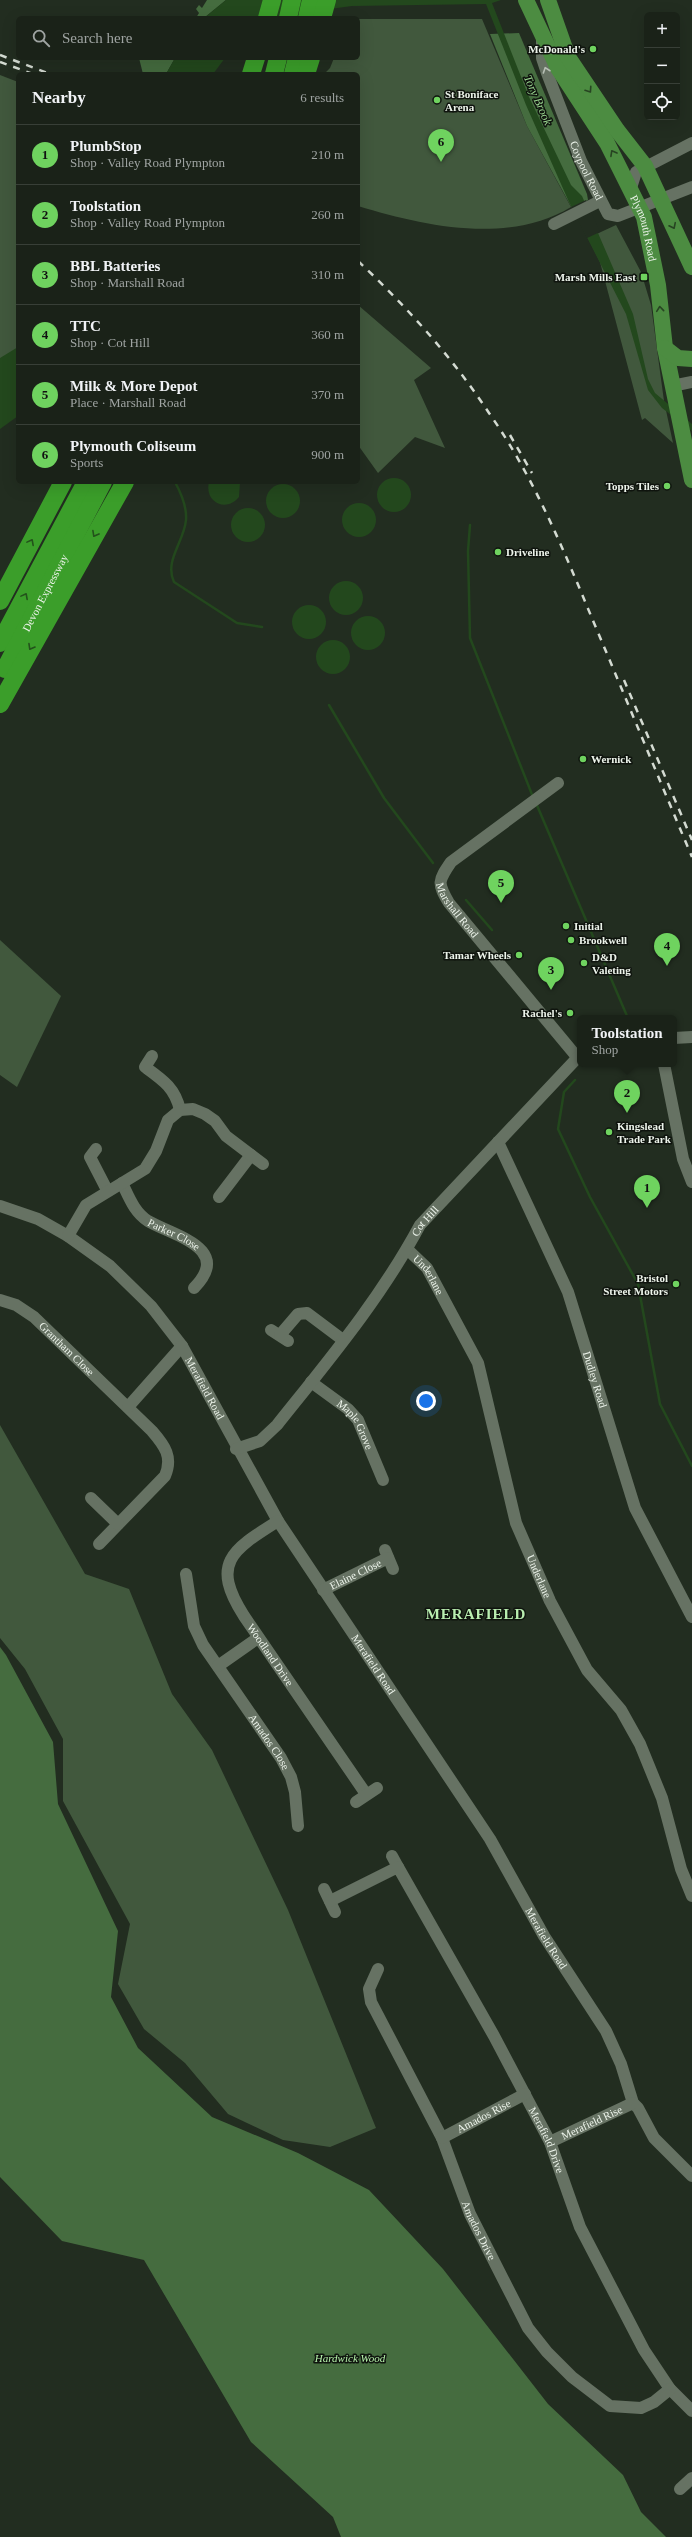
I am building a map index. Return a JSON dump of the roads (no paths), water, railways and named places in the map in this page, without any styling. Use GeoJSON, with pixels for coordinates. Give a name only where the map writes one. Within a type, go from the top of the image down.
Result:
{"type":"FeatureCollection","features":[{"type":"Feature","properties":{"kind":"highway"},"geometry":{"type":"LineString","coordinates":[[268,16],[272,0]]}},
{"type":"Feature","properties":{"kind":"highway"},"geometry":{"type":"LineString","coordinates":[[288,16],[292,0]]}},
{"type":"Feature","properties":{"kind":"highway"},"geometry":{"type":"LineString","coordinates":[[307,16],[311,0]]}},
{"type":"Feature","properties":{"kind":"highway"},"geometry":{"type":"LineString","coordinates":[[323,16],[327,0]]}},
{"type":"Feature","properties":{"kind":"highway"},"geometry":{"type":"LineString","coordinates":[[252,72],[255,60]]}},
{"type":"Feature","properties":{"kind":"highway"},"geometry":{"type":"LineString","coordinates":[[274,72],[278,60]]}},
{"type":"Feature","properties":{"kind":"highway"},"geometry":{"type":"LineString","coordinates":[[294,72],[296,60]]}},
{"type":"Feature","properties":{"kind":"highway"},"geometry":{"type":"LineString","coordinates":[[307,72],[310,60]]}},
{"type":"Feature","properties":{"kind":"highway"},"geometry":{"type":"LineString","coordinates":[[0,601],[62,484]]}},
{"type":"Feature","properties":{"kind":"highway"},"geometry":{"type":"LineString","coordinates":[[81,504],[86,484]]}},
{"type":"Feature","properties":{"kind":"highway"},"geometry":{"type":"LineString","coordinates":[[81,504],[100,484]]}},
{"type":"Feature","properties":{"kind":"highway"},"geometry":{"type":"LineString","coordinates":[[0,696],[7,677],[123,484]]}},
{"type":"Feature","properties":{"kind":"highway","name":"Devon Expressway"},"geometry":{"type":"LineString","coordinates":[[0,643],[81,504]]}},
{"type":"Feature","properties":{"kind":"highway","name":"Devon Expressway"},"geometry":{"type":"LineString","coordinates":[[7,677],[81,504]]}},
{"type":"Feature","properties":{"kind":"highway"},"geometry":{"type":"LineString","coordinates":[[0,704],[7,677]]}},
{"type":"Feature","properties":{"kind":"main road"},"geometry":{"type":"LineString","coordinates":[[548,1],[568,57],[617,130],[645,166],[653,180],[663,206],[692,267]]}},
{"type":"Feature","properties":{"kind":"main road","name":"Plymouth Road"},"geometry":{"type":"LineString","coordinates":[[527,4],[542,39],[558,68],[608,143],[644,217],[658,285],[664,348],[692,480]]}},
{"type":"Feature","properties":{"kind":"main road"},"geometry":{"type":"LineString","coordinates":[[664,348],[678,358],[692,359]]}},
{"type":"Feature","properties":{"kind":"street","name":"Coypool Road"},"geometry":{"type":"LineString","coordinates":[[542,39],[542,58],[581,160],[595,203],[612,217],[692,187]]}},
{"type":"Feature","properties":{"kind":"street"},"geometry":{"type":"LineString","coordinates":[[631,188],[636,172],[692,143]]}},
{"type":"Feature","properties":{"kind":"street"},"geometry":{"type":"LineString","coordinates":[[554,224],[595,203]]}},
{"type":"Feature","properties":{"kind":"street"},"geometry":{"type":"LineString","coordinates":[[672,386],[692,382]]}},
{"type":"Feature","properties":{"kind":"street","name":"Marshall Road"},"geometry":{"type":"LineString","coordinates":[[558,783],[451,862],[441,877],[440,888],[449,903],[577,1055]]}},
{"type":"Feature","properties":{"kind":"street"},"geometry":{"type":"LineString","coordinates":[[677,1038],[692,1037]]}},
{"type":"Feature","properties":{"kind":"street"},"geometry":{"type":"LineString","coordinates":[[677,1038],[692,1040]]}},
{"type":"Feature","properties":{"kind":"street"},"geometry":{"type":"LineString","coordinates":[[152,1056],[145,1067],[172,1088],[177,1097],[180,1110]]}},
{"type":"Feature","properties":{"kind":"street","name":"Cot Hill"},"geometry":{"type":"LineString","coordinates":[[236,1448],[260,1440],[277,1425],[366,1312],[408,1249],[420,1225],[577,1057]]}},
{"type":"Feature","properties":{"kind":"street"},"geometry":{"type":"LineString","coordinates":[[665,1067],[683,1159],[692,1182]]}},
{"type":"Feature","properties":{"kind":"street"},"geometry":{"type":"LineString","coordinates":[[68,1236],[86,1205],[107,1190],[145,1169],[156,1151],[168,1120],[180,1110],[193,1109],[205,1114],[215,1121],[226,1136],[263,1164]]}},
{"type":"Feature","properties":{"kind":"street","name":"Dudley Road"},"geometry":{"type":"LineString","coordinates":[[498,1142],[568,1292],[635,1508],[692,1617]]}},
{"type":"Feature","properties":{"kind":"street"},"geometry":{"type":"LineString","coordinates":[[96,1149],[90,1157],[107,1190]]}},
{"type":"Feature","properties":{"kind":"street"},"geometry":{"type":"LineString","coordinates":[[219,1197],[251,1155]]}},
{"type":"Feature","properties":{"kind":"street","name":"Parker Close"},"geometry":{"type":"LineString","coordinates":[[122,1183],[135,1209],[148,1220],[179,1234],[198,1245],[206,1257],[206,1271],[203,1280],[194,1288]]}},
{"type":"Feature","properties":{"kind":"street","name":"Merafield Road"},"geometry":{"type":"LineString","coordinates":[[0,1206],[38,1219],[68,1236],[110,1266],[151,1306],[182,1346],[212,1399],[236,1448],[278,1522],[490,1839],[544,1936],[606,2031],[621,2064],[633,2103],[638,2108],[659,2144],[692,2176]]}},
{"type":"Feature","properties":{"kind":"street","name":"Underlane"},"geometry":{"type":"LineString","coordinates":[[408,1249],[427,1268],[478,1363],[516,1523],[550,1601],[587,1670],[621,1710],[640,1744],[662,1798],[681,1869],[692,1896]]}},
{"type":"Feature","properties":{"kind":"street","name":"Grantham Close"},"geometry":{"type":"LineString","coordinates":[[0,1300],[16,1305],[34,1317],[48,1333],[128,1407],[164,1444],[169,1455],[169,1466],[164,1476],[99,1544]]}},
{"type":"Feature","properties":{"kind":"street"},"geometry":{"type":"LineString","coordinates":[[280,1335],[298,1314],[307,1312],[343,1340]]}},
{"type":"Feature","properties":{"kind":"street"},"geometry":{"type":"LineString","coordinates":[[128,1407],[182,1346]]}},
{"type":"Feature","properties":{"kind":"street","name":"Maple Grove"},"geometry":{"type":"LineString","coordinates":[[311,1382],[348,1409],[358,1420],[384,1480]]}},
{"type":"Feature","properties":{"kind":"street"},"geometry":{"type":"LineString","coordinates":[[91,1498],[118,1524]]}},
{"type":"Feature","properties":{"kind":"street","name":"Woodland Drive"},"geometry":{"type":"LineString","coordinates":[[278,1522],[247,1541],[234,1554],[228,1569],[227,1583],[233,1599],[258,1638],[371,1791],[356,1802]]}},
{"type":"Feature","properties":{"kind":"street","name":"Elaine Close"},"geometry":{"type":"LineString","coordinates":[[323,1590],[389,1559]]}},
{"type":"Feature","properties":{"kind":"street","name":"Amados Close"},"geometry":{"type":"LineString","coordinates":[[186,1574],[194,1626],[202,1645],[281,1758],[291,1777],[295,1792],[298,1826]]}},
{"type":"Feature","properties":{"kind":"street"},"geometry":{"type":"LineString","coordinates":[[218,1666],[258,1638]]}},
{"type":"Feature","properties":{"kind":"street","name":"Merafield Drive"},"geometry":{"type":"LineString","coordinates":[[392,1856],[435,1928],[550,2142],[580,2228],[644,2350],[670,2389],[692,2411]]}},
{"type":"Feature","properties":{"kind":"street"},"geometry":{"type":"LineString","coordinates":[[330,1901],[398,1867]]}},
{"type":"Feature","properties":{"kind":"street"},"geometry":{"type":"LineString","coordinates":[[324,1889],[335,1912]]}},
{"type":"Feature","properties":{"kind":"street","name":"Amados Drive"},"geometry":{"type":"LineString","coordinates":[[378,1969],[369,1989],[371,2002],[442,2138],[470,2214],[528,2328],[547,2352],[572,2377],[610,2406],[641,2408],[654,2402],[670,2389]]}},
{"type":"Feature","properties":{"kind":"street","name":"Amados Rise"},"geometry":{"type":"LineString","coordinates":[[442,2138],[525,2094]]}},
{"type":"Feature","properties":{"kind":"street","name":"Merafield Rise"},"geometry":{"type":"LineString","coordinates":[[550,2142],[633,2103]]}},
{"type":"Feature","properties":{"kind":"street"},"geometry":{"type":"LineString","coordinates":[[680,2489],[692,2478]]}},
{"type":"Feature","properties":{"kind":"waterway"},"geometry":{"type":"LineString","coordinates":[[176,484],[186,510],[186,520],[171,567],[174,582],[237,623],[262,627]]}},
{"type":"Feature","properties":{"kind":"waterway"},"geometry":{"type":"LineString","coordinates":[[470,525],[468,551],[470,638],[533,797]]}},
{"type":"Feature","properties":{"kind":"waterway"},"geometry":{"type":"LineString","coordinates":[[329,705],[384,798],[433,863]]}},
{"type":"Feature","properties":{"kind":"waterway"},"geometry":{"type":"LineString","coordinates":[[536,803],[627,1015]]}},
{"type":"Feature","properties":{"kind":"waterway"},"geometry":{"type":"LineString","coordinates":[[466,900],[492,930]]}},
{"type":"Feature","properties":{"kind":"waterway"},"geometry":{"type":"LineString","coordinates":[[575,1080],[564,1092],[558,1129],[590,1197],[638,1284],[660,1404],[692,1466]]}},
{"type":"Feature","properties":{"kind":"railway"},"geometry":{"type":"LineString","coordinates":[[0,55],[45,72]]}},
{"type":"Feature","properties":{"kind":"railway"},"geometry":{"type":"LineString","coordinates":[[0,62],[28,72]]}},
{"type":"Feature","properties":{"kind":"railway"},"geometry":{"type":"LineString","coordinates":[[360,263],[394,296],[428,333],[460,372],[505,437],[520,463],[547,515],[571,569],[692,857]]}},
{"type":"Feature","properties":{"kind":"railway"},"geometry":{"type":"LineString","coordinates":[[510,435],[532,473]]}},
{"type":"Feature","properties":{"kind":"railway"},"geometry":{"type":"LineString","coordinates":[[624,680],[692,840]]}},
{"type":"Feature","properties":{"kind":"place","name":"McDonald's"},"geometry":{"type":"Point","coordinates":[593,49]}},
{"type":"Feature","properties":{"kind":"place","name":"St Boniface Arena"},"geometry":{"type":"Point","coordinates":[437,100]}},
{"type":"Feature","properties":{"kind":"place","name":"Plymouth Coliseum"},"geometry":{"type":"Point","coordinates":[441,162]}},
{"type":"Feature","properties":{"kind":"place","name":"Marsh Mills East"},"geometry":{"type":"Point","coordinates":[644,277]}},
{"type":"Feature","properties":{"kind":"place","name":"Topps Tiles"},"geometry":{"type":"Point","coordinates":[667,486]}},
{"type":"Feature","properties":{"kind":"place","name":"Driveline"},"geometry":{"type":"Point","coordinates":[498,552]}},
{"type":"Feature","properties":{"kind":"place","name":"Wernick"},"geometry":{"type":"Point","coordinates":[583,759]}},
{"type":"Feature","properties":{"kind":"place","name":"Milk & More Depot"},"geometry":{"type":"Point","coordinates":[501,903]}},
{"type":"Feature","properties":{"kind":"place","name":"Initial"},"geometry":{"type":"Point","coordinates":[566,926]}},
{"type":"Feature","properties":{"kind":"place","name":"Brookwell"},"geometry":{"type":"Point","coordinates":[571,940]}},
{"type":"Feature","properties":{"kind":"place","name":"Tamar Wheels"},"geometry":{"type":"Point","coordinates":[519,955]}},
{"type":"Feature","properties":{"kind":"place","name":"D&D Valeting"},"geometry":{"type":"Point","coordinates":[584,963]}},
{"type":"Feature","properties":{"kind":"place","name":"TTC"},"geometry":{"type":"Point","coordinates":[667,966]}},
{"type":"Feature","properties":{"kind":"place","name":"BBL Batteries"},"geometry":{"type":"Point","coordinates":[551,990]}},
{"type":"Feature","properties":{"kind":"place","name":"Rachel's"},"geometry":{"type":"Point","coordinates":[570,1013]}},
{"type":"Feature","properties":{"kind":"place","name":"Toolstation"},"geometry":{"type":"Point","coordinates":[627,1113]}},
{"type":"Feature","properties":{"kind":"place","name":"Kingslead Trade Park"},"geometry":{"type":"Point","coordinates":[609,1132]}},
{"type":"Feature","properties":{"kind":"place","name":"PlumbStop"},"geometry":{"type":"Point","coordinates":[647,1208]}},
{"type":"Feature","properties":{"kind":"place","name":"Bristol Street Motors"},"geometry":{"type":"Point","coordinates":[676,1284]}},
{"type":"Feature","properties":{"kind":"district","name":"MERAFIELD"},"geometry":{"type":"Point","coordinates":[476,1614]}},
{"type":"Feature","properties":{"kind":"water label","name":"Tory Brook"},"geometry":{"type":"Point","coordinates":[538,100]}},
{"type":"Feature","properties":{"kind":"park label","name":"Hardwick Wood"},"geometry":{"type":"Point","coordinates":[350,2358]}}]}
